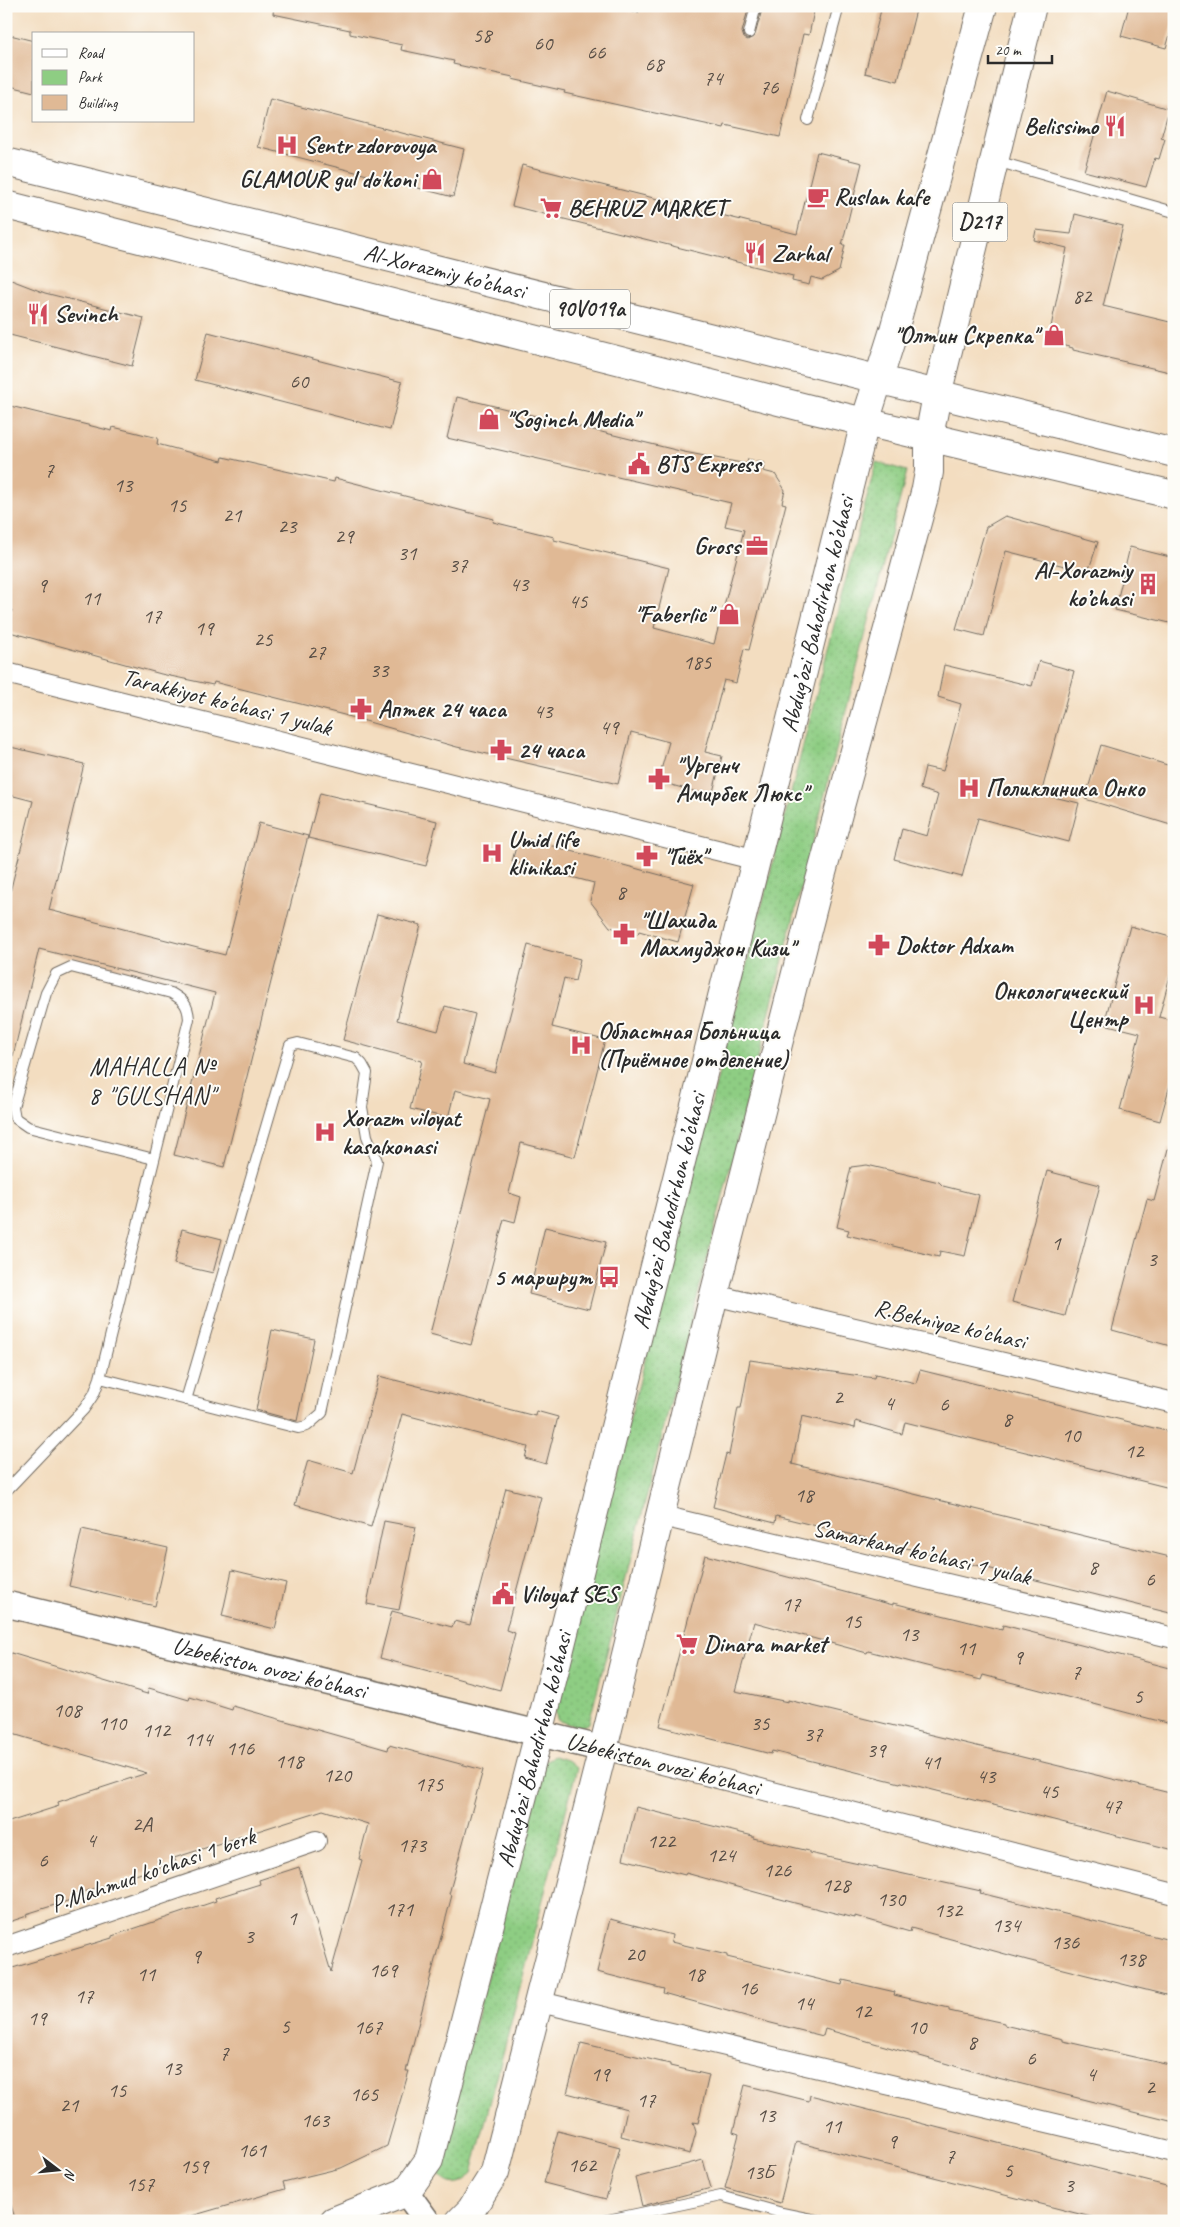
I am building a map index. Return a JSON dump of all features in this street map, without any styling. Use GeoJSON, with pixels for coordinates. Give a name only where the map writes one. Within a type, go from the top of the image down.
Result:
{"type":"FeatureCollection","features":[{"type":"Feature","properties":{"kind":"main road","name":"Abdug’ozi Bahodirhon ko’chasi"},"geometry":{"type":"LineString","coordinates":[[406,2192],[429,2160],[539,1733],[865,422],[879,380],[983,6]]}},
{"type":"Feature","properties":{"kind":"main road","name":"D217"},"geometry":{"type":"LineString","coordinates":[[928,437],[1032,6]]}},
{"type":"Feature","properties":{"kind":"main road","name":"Al-Xorazmiy ko’chasi"},"geometry":{"type":"LineString","coordinates":[[6,162],[1174,453]]}},
{"type":"Feature","properties":{"kind":"main road","name":"Al-Xorazmiy ko’chasi"},"geometry":{"type":"LineString","coordinates":[[6,205],[865,422],[1174,495]]}},
{"type":"Feature","properties":{"kind":"main road"},"geometry":{"type":"LineString","coordinates":[[460,2221],[471,2210],[495,2172],[540,2002],[603,1749],[658,1515],[714,1294],[817,891],[926,489],[929,472],[928,437]]}},
{"type":"Feature","properties":{"kind":"main road"},"geometry":{"type":"LineString","coordinates":[[334,2221],[406,2192]]}},
{"type":"Feature","properties":{"kind":"street","name":"Tarakkiyot ko'chasi 1 yulak"},"geometry":{"type":"LineString","coordinates":[[6,672],[757,860]]}},
{"type":"Feature","properties":{"kind":"street","name":"R.Bekniyoz ko'chasi"},"geometry":{"type":"LineString","coordinates":[[714,1294],[1174,1403]]}},
{"type":"Feature","properties":{"kind":"street","name":"Samarkand ko’chasi 1 yulak"},"geometry":{"type":"LineString","coordinates":[[658,1515],[1174,1638]]}},
{"type":"Feature","properties":{"kind":"street","name":"Uzbekiston ovozi ko'chasi"},"geometry":{"type":"LineString","coordinates":[[6,1604],[539,1733],[1174,1894]]}},
{"type":"Feature","properties":{"kind":"street","name":"P.Mahmud ko'chasi 1 berk"},"geometry":{"type":"LineString","coordinates":[[6,1947],[316,1841]]}},
{"type":"Feature","properties":{"kind":"street"},"geometry":{"type":"LineString","coordinates":[[540,2002],[1174,2152]]}},
{"type":"Feature","properties":{"kind":"street"},"geometry":{"type":"LineString","coordinates":[[406,2192],[428,2221]]}},
{"type":"Feature","properties":{"kind":"lane"},"geometry":{"type":"LineString","coordinates":[[750,33],[756,6]]}},
{"type":"Feature","properties":{"kind":"lane"},"geometry":{"type":"LineString","coordinates":[[808,120],[839,6]]}},
{"type":"Feature","properties":{"kind":"lane"},"geometry":{"type":"LineString","coordinates":[[995,161],[1174,212]]}},
{"type":"Feature","properties":{"kind":"lane"},"geometry":{"type":"LineString","coordinates":[[6,1491],[84,1409],[94,1394],[100,1378],[189,1019],[188,1007],[183,1000],[171,993],[71,967],[56,974],[46,994],[13,1107],[15,1118],[28,1127],[154,1159]]}},
{"type":"Feature","properties":{"kind":"lane"},"geometry":{"type":"LineString","coordinates":[[100,1378],[186,1400],[298,1428],[307,1426],[322,1414],[377,1161],[367,1136],[362,1108],[367,1073],[356,1058],[298,1043],[290,1045],[186,1400]]}},
{"type":"Feature","properties":{"kind":"lane"},"geometry":{"type":"LineString","coordinates":[[603,2221],[721,2196],[782,2213],[821,2221]]}},
{"type":"Feature","properties":{"kind":"green space"},"geometry":{"type":"Polygon","coordinates":[[[876,462],[907,471],[589,1723],[579,1728],[557,1720],[555,1710],[876,462]]]}},
{"type":"Feature","properties":{"kind":"green space"},"geometry":{"type":"Polygon","coordinates":[[[554,1756],[569,1761],[577,1768],[472,2173],[462,2181],[453,2184],[445,2180],[436,2171],[544,1761],[554,1756]]]}},
{"type":"Feature","properties":{"kind":"building"},"geometry":{"type":"Polygon","coordinates":[[[274,6],[607,6],[638,13],[639,6],[749,6],[742,32],[744,38],[748,40],[755,35],[763,6],[815,6],[809,35],[803,34],[780,137],[725,125],[724,128],[564,93],[565,91],[512,79],[513,77],[453,64],[454,61],[401,50],[402,45],[350,34],[350,30],[273,14],[274,6]]]}},
{"type":"Feature","properties":{"kind":"building"},"geometry":{"type":"Polygon","coordinates":[[[882,6],[917,6],[898,81],[865,73],[882,6]]]}},
{"type":"Feature","properties":{"kind":"building"},"geometry":{"type":"Polygon","coordinates":[[[1129,6],[1174,6],[1174,21],[1166,48],[1121,36],[1129,6]]]}},
{"type":"Feature","properties":{"kind":"building"},"geometry":{"type":"Polygon","coordinates":[[[6,34],[32,40],[32,92],[6,85],[6,34]]]}},
{"type":"Feature","properties":{"kind":"building"},"geometry":{"type":"Polygon","coordinates":[[[1107,91],[1169,109],[1161,138],[1165,139],[1159,159],[1155,158],[1146,187],[1084,171],[1107,91]]]}},
{"type":"Feature","properties":{"kind":"building"},"geometry":{"type":"Polygon","coordinates":[[[270,99],[464,149],[453,197],[258,147],[270,99]]]}},
{"type":"Feature","properties":{"kind":"building"},"geometry":{"type":"Polygon","coordinates":[[[817,152],[862,163],[842,245],[845,245],[839,271],[822,280],[811,277],[809,285],[792,281],[793,276],[512,206],[522,165],[797,234],[817,152]]]}},
{"type":"Feature","properties":{"kind":"building"},"geometry":{"type":"Polygon","coordinates":[[[1075,214],[1123,226],[1103,306],[1174,323],[1174,373],[1073,350],[1073,348],[1057,344],[1050,332],[1067,248],[1034,240],[1036,230],[1071,234],[1075,214]]]}},
{"type":"Feature","properties":{"kind":"building"},"geometry":{"type":"Polygon","coordinates":[[[6,278],[45,293],[144,318],[132,366],[6,334],[6,278]]]}},
{"type":"Feature","properties":{"kind":"building"},"geometry":{"type":"Polygon","coordinates":[[[208,332],[402,382],[390,430],[195,380],[208,332]]]}},
{"type":"Feature","properties":{"kind":"building"},"geometry":{"type":"Polygon","coordinates":[[[457,397],[684,452],[747,464],[748,459],[765,463],[763,471],[775,474],[785,490],[782,503],[786,504],[749,650],[744,649],[736,683],[724,680],[705,752],[722,756],[712,796],[664,783],[665,778],[659,777],[669,742],[631,732],[618,784],[457,747],[344,715],[214,682],[213,685],[161,674],[6,631],[12,610],[6,609],[6,405],[112,431],[113,427],[158,438],[157,444],[222,461],[223,457],[334,482],[335,478],[494,519],[493,522],[554,537],[554,540],[669,568],[654,628],[714,644],[744,530],[725,526],[731,503],[447,438],[457,397]]]}},
{"type":"Feature","properties":{"kind":"building"},"geometry":{"type":"Polygon","coordinates":[[[1005,516],[1098,542],[1088,572],[1006,551],[984,636],[956,629],[986,527],[1005,516]]]}},
{"type":"Feature","properties":{"kind":"building","name":"Al-Xorazmiy ko’chasi"},"geometry":{"type":"Polygon","coordinates":[[[1130,547],[1174,558],[1174,624],[1115,610],[1130,547]]]}},
{"type":"Feature","properties":{"kind":"building"},"geometry":{"type":"Polygon","coordinates":[[[1039,661],[1074,671],[1041,794],[1079,803],[1069,842],[978,818],[962,877],[894,859],[902,829],[927,836],[938,795],[920,789],[925,767],[943,771],[961,704],[938,697],[944,665],[1032,686],[1039,661]]]}},
{"type":"Feature","properties":{"kind":"building"},"geometry":{"type":"Polygon","coordinates":[[[1101,745],[1174,767],[1174,826],[1085,799],[1101,745]]]}},
{"type":"Feature","properties":{"kind":"building"},"geometry":{"type":"Polygon","coordinates":[[[6,746],[84,764],[49,910],[225,955],[259,823],[308,836],[224,1167],[174,1155],[215,993],[39,949],[13,1056],[6,1055],[6,908],[33,801],[6,794],[6,746]]]}},
{"type":"Feature","properties":{"kind":"building"},"geometry":{"type":"Polygon","coordinates":[[[320,793],[437,821],[426,866],[308,838],[320,793]]]}},
{"type":"Feature","properties":{"kind":"building"},"geometry":{"type":"Polygon","coordinates":[[[519,837],[694,884],[678,942],[639,931],[638,934],[610,927],[590,901],[594,883],[512,861],[519,837]]]}},
{"type":"Feature","properties":{"kind":"building"},"geometry":{"type":"Polygon","coordinates":[[[377,914],[421,925],[397,1020],[438,1031],[445,1006],[475,1014],[463,1064],[495,1073],[528,945],[580,959],[575,981],[564,978],[552,1027],[605,1040],[575,1157],[521,1143],[509,1193],[521,1197],[515,1222],[504,1219],[471,1345],[430,1334],[490,1099],[455,1090],[448,1118],[410,1109],[422,1061],[343,1040],[377,914]]]}},
{"type":"Feature","properties":{"kind":"building"},"geometry":{"type":"Polygon","coordinates":[[[1130,926],[1174,938],[1174,961],[1159,1017],[1174,1021],[1174,1070],[1160,1121],[1120,1110],[1140,1033],[1104,1024],[1130,926]]]}},
{"type":"Feature","properties":{"kind":"building"},"geometry":{"type":"Polygon","coordinates":[[[1168,1149],[1174,1149],[1174,1347],[1112,1330],[1147,1199],[1154,1201],[1168,1149]]]}},
{"type":"Feature","properties":{"kind":"building"},"geometry":{"type":"Polygon","coordinates":[[[867,1165],[939,1182],[943,1186],[979,1195],[965,1256],[940,1251],[939,1257],[847,1235],[849,1230],[837,1227],[851,1167],[867,1165]]]}},
{"type":"Feature","properties":{"kind":"building"},"geometry":{"type":"Polygon","coordinates":[[[1047,1171],[1100,1185],[1065,1316],[1012,1302],[1047,1171]]]}},
{"type":"Feature","properties":{"kind":"building"},"geometry":{"type":"Polygon","coordinates":[[[545,1227],[606,1242],[589,1309],[529,1294],[545,1227]]]}},
{"type":"Feature","properties":{"kind":"building"},"geometry":{"type":"Polygon","coordinates":[[[182,1229],[222,1239],[213,1273],[174,1264],[182,1229]]]}},
{"type":"Feature","properties":{"kind":"building"},"geometry":{"type":"Polygon","coordinates":[[[272,1330],[314,1339],[297,1421],[256,1410],[272,1330]]]}},
{"type":"Feature","properties":{"kind":"building"},"geometry":{"type":"Polygon","coordinates":[[[750,1360],[874,1378],[875,1374],[916,1383],[920,1370],[1174,1433],[1174,1489],[905,1422],[902,1434],[856,1421],[855,1428],[802,1416],[792,1464],[1174,1558],[1174,1614],[776,1516],[775,1523],[713,1507],[726,1454],[729,1455],[738,1408],[741,1408],[750,1360]]]}},
{"type":"Feature","properties":{"kind":"building"},"geometry":{"type":"Polygon","coordinates":[[[379,1376],[535,1416],[536,1411],[558,1417],[546,1464],[525,1458],[528,1447],[402,1414],[371,1527],[295,1505],[308,1460],[353,1473],[379,1376]]]}},
{"type":"Feature","properties":{"kind":"building"},"geometry":{"type":"Polygon","coordinates":[[[506,1488],[541,1497],[506,1630],[515,1633],[500,1690],[380,1658],[392,1611],[452,1627],[454,1621],[470,1625],[506,1488]]]}},
{"type":"Feature","properties":{"kind":"building"},"geometry":{"type":"Polygon","coordinates":[[[384,1521],[416,1527],[399,1610],[367,1604],[384,1521]]]}},
{"type":"Feature","properties":{"kind":"building"},"geometry":{"type":"Polygon","coordinates":[[[82,1529],[168,1548],[155,1606],[69,1586],[82,1529]]]}},
{"type":"Feature","properties":{"kind":"building"},"geometry":{"type":"Polygon","coordinates":[[[705,1555],[893,1605],[893,1603],[1002,1630],[1003,1625],[1174,1669],[1174,1725],[983,1675],[981,1680],[868,1651],[867,1653],[754,1622],[735,1691],[788,1702],[788,1700],[1174,1794],[1174,1850],[901,1782],[772,1751],[771,1754],[660,1726],[705,1555]]]}},
{"type":"Feature","properties":{"kind":"building"},"geometry":{"type":"Polygon","coordinates":[[[232,1570],[286,1583],[275,1629],[222,1616],[232,1570]]]}},
{"type":"Feature","properties":{"kind":"building"},"geometry":{"type":"Polygon","coordinates":[[[11,1653],[147,1694],[149,1688],[189,1700],[190,1697],[232,1710],[233,1706],[388,1750],[389,1745],[483,1770],[449,1894],[452,1895],[406,2071],[409,2071],[387,2146],[341,2168],[283,2182],[285,2189],[174,2221],[16,2221],[6,2190],[6,1970],[112,1938],[112,1936],[216,1901],[215,1898],[260,1884],[259,1880],[299,1867],[331,1972],[362,1860],[359,1859],[368,1824],[323,1810],[174,1858],[176,1862],[76,1894],[77,1898],[26,1914],[27,1916],[6,1923],[6,1823],[59,1806],[58,1802],[147,1773],[6,1732],[6,1668],[11,1653]]]}},
{"type":"Feature","properties":{"kind":"building"},"geometry":{"type":"Polygon","coordinates":[[[636,1807],[753,1836],[753,1838],[809,1851],[809,1853],[981,1891],[980,1893],[1174,1941],[1174,1997],[1027,1960],[911,1928],[910,1932],[686,1873],[685,1875],[623,1859],[636,1807]]]}},
{"type":"Feature","properties":{"kind":"building"},"geometry":{"type":"Polygon","coordinates":[[[610,1919],[672,1935],[671,1942],[727,1955],[727,1957],[842,1985],[843,1980],[895,1992],[894,1995],[949,2008],[949,2011],[1004,2023],[1004,2025],[1063,2039],[1063,2041],[1174,2066],[1174,2122],[990,2076],[825,2029],[823,2036],[767,2022],[663,1993],[664,1989],[597,1972],[610,1919]]]}},
{"type":"Feature","properties":{"kind":"building"},"geometry":{"type":"Polygon","coordinates":[[[581,2043],[709,2075],[698,2123],[693,2122],[696,2132],[690,2154],[621,2136],[627,2109],[567,2093],[581,2043]]]}},
{"type":"Feature","properties":{"kind":"building"},"geometry":{"type":"Polygon","coordinates":[[[745,2085],[809,2101],[810,2095],[1174,2188],[1174,2221],[1107,2221],[796,2142],[780,2203],[725,2188],[739,2134],[733,2132],[745,2085]]]}},
{"type":"Feature","properties":{"kind":"building"},"geometry":{"type":"Polygon","coordinates":[[[558,2131],[620,2147],[606,2199],[544,2183],[558,2131]]]}},
{"type":"Feature","properties":{"kind":"building"},"geometry":{"type":"Polygon","coordinates":[[[703,2160],[711,2188],[642,2206],[635,2178],[703,2160]]]}},
{"type":"Feature","properties":{"kind":"place","name":"Belissimo"},"geometry":{"type":"Point","coordinates":[1115,126]}},
{"type":"Feature","properties":{"kind":"place","name":"Sentr zdorovoya"},"geometry":{"type":"Point","coordinates":[287,145]}},
{"type":"Feature","properties":{"kind":"place","name":"GLAMOUR gul do'koni"},"geometry":{"type":"Point","coordinates":[432,179]}},
{"type":"Feature","properties":{"kind":"place","name":"Ruslan kafe"},"geometry":{"type":"Point","coordinates":[818,197]}},
{"type":"Feature","properties":{"kind":"place","name":"BEHRUZ MARKET"},"geometry":{"type":"Point","coordinates":[551,208]}},
{"type":"Feature","properties":{"kind":"place","name":"Zarhal"},"geometry":{"type":"Point","coordinates":[755,253]}},
{"type":"Feature","properties":{"kind":"place","name":"Sevinch"},"geometry":{"type":"Point","coordinates":[38,314]}},
{"type":"Feature","properties":{"kind":"place","name":"\"Олтин Скрепка\""},"geometry":{"type":"Point","coordinates":[1054,335]}},
{"type":"Feature","properties":{"kind":"place","name":"\"Soginch Media\""},"geometry":{"type":"Point","coordinates":[489,419]}},
{"type":"Feature","properties":{"kind":"place","name":"BTS Express"},"geometry":{"type":"Point","coordinates":[639,464]}},
{"type":"Feature","properties":{"kind":"place","name":"Gross"},"geometry":{"type":"Point","coordinates":[757,546]}},
{"type":"Feature","properties":{"kind":"place","name":"Al-Xorazmiy ko’chasi"},"geometry":{"type":"Point","coordinates":[1148,584]}},
{"type":"Feature","properties":{"kind":"place","name":"\"Faberlic\""},"geometry":{"type":"Point","coordinates":[729,614]}},
{"type":"Feature","properties":{"kind":"place","name":"Аптек 24 часа"},"geometry":{"type":"Point","coordinates":[361,709]}},
{"type":"Feature","properties":{"kind":"place","name":"24 часа"},"geometry":{"type":"Point","coordinates":[501,750]}},
{"type":"Feature","properties":{"kind":"place","name":"\"Ургенч Амирбек Люкс\""},"geometry":{"type":"Point","coordinates":[659,779]}},
{"type":"Feature","properties":{"kind":"place","name":"Поликлиника Онко"},"geometry":{"type":"Point","coordinates":[969,788]}},
{"type":"Feature","properties":{"kind":"place","name":"Umid life klinikasi"},"geometry":{"type":"Point","coordinates":[492,853]}},
{"type":"Feature","properties":{"kind":"place","name":"\"Гиёх\""},"geometry":{"type":"Point","coordinates":[647,856]}},
{"type":"Feature","properties":{"kind":"place","name":"\"Шахида Махмуджон Кизи\""},"geometry":{"type":"Point","coordinates":[624,934]}},
{"type":"Feature","properties":{"kind":"place","name":"Doktor Adxam"},"geometry":{"type":"Point","coordinates":[879,945]}},
{"type":"Feature","properties":{"kind":"place","name":"Онкологический Центр"},"geometry":{"type":"Point","coordinates":[1144,1005]}},
{"type":"Feature","properties":{"kind":"place","name":"Областная Больница (Приёмное отделение)"},"geometry":{"type":"Point","coordinates":[581,1045]}},
{"type":"Feature","properties":{"kind":"place","name":"Xorazm viloyat kasalxonasi"},"geometry":{"type":"Point","coordinates":[325,1132]}},
{"type":"Feature","properties":{"kind":"place","name":"5 маршрут"},"geometry":{"type":"Point","coordinates":[609,1277]}},
{"type":"Feature","properties":{"kind":"place","name":"Viloyat SES"},"geometry":{"type":"Point","coordinates":[503,1594]}},
{"type":"Feature","properties":{"kind":"place","name":"Dinara market"},"geometry":{"type":"Point","coordinates":[687,1644]}},
{"type":"Feature","properties":{"kind":"district","name":"MAHALLA № 8 \"GULSHAN\""},"geometry":{"type":"Point","coordinates":[152,1082]}}]}
